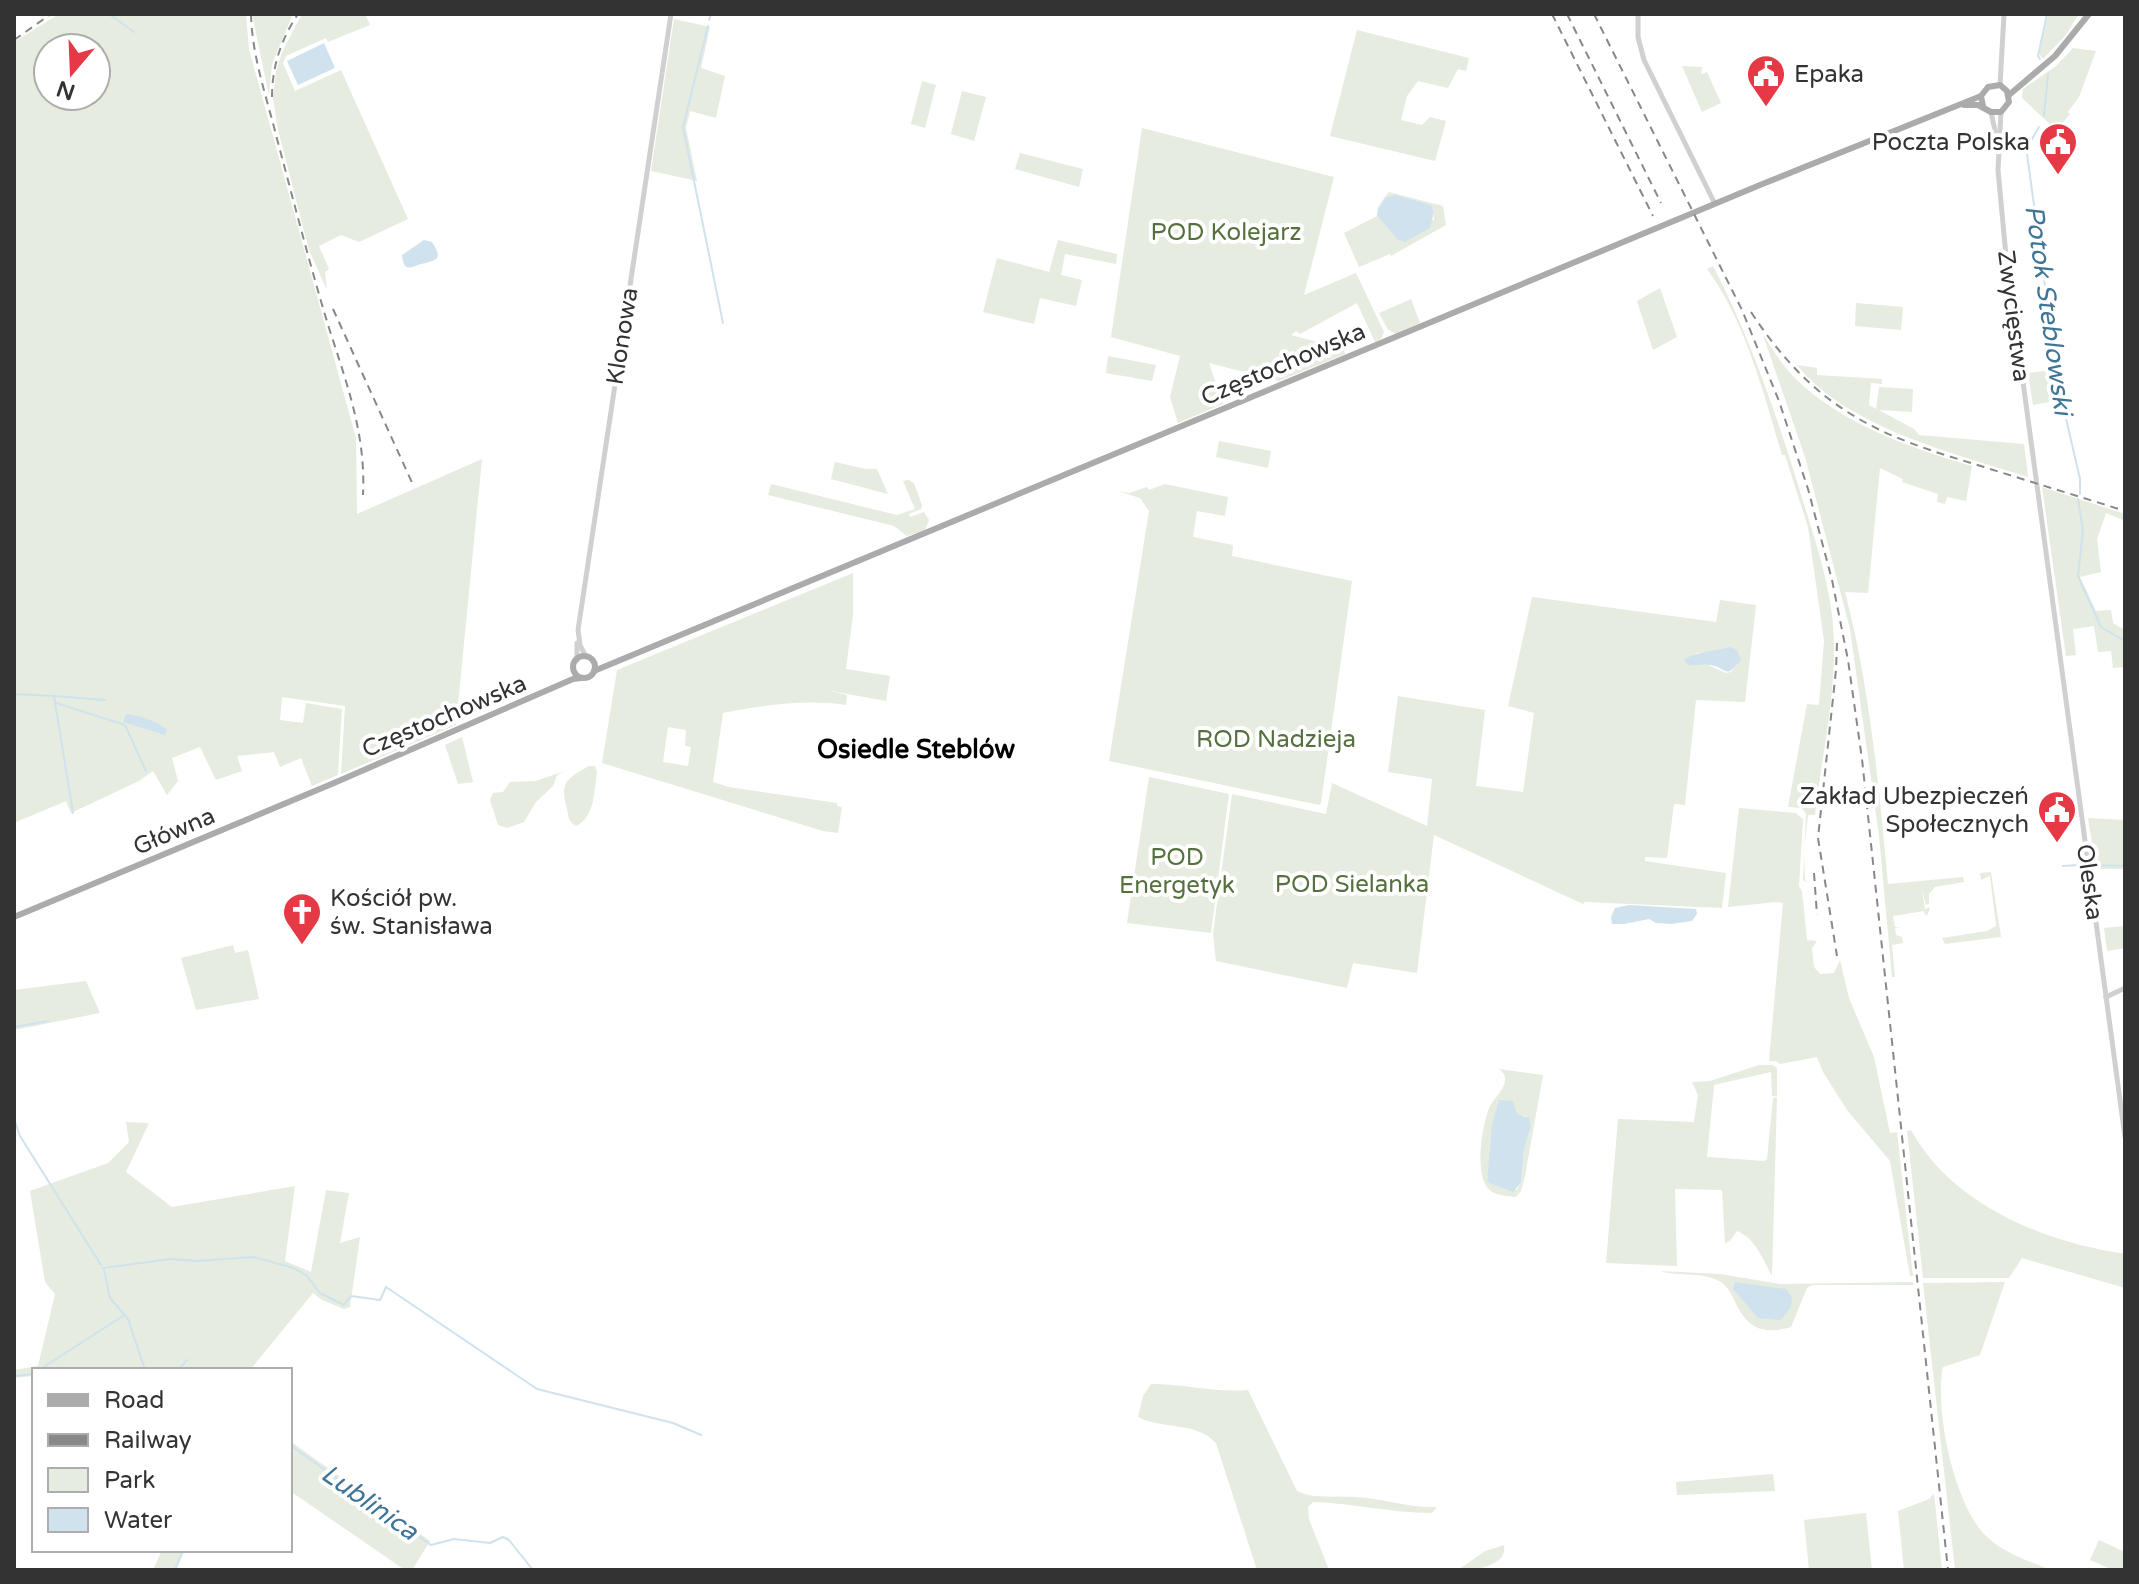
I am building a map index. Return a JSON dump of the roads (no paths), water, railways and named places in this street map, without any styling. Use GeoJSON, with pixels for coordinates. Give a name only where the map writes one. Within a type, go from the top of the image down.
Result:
{"type":"FeatureCollection","features":[{"type":"Feature","properties":{"kind":"main road"},"geometry":{"type":"LineString","coordinates":[[2034,74],[2002,86],[1988,87],[1981,96],[1983,106],[1991,112],[2001,112],[2008,104],[2009,95],[2040,69],[2047,63],[2069,40],[2085,16]]}},
{"type":"Feature","properties":{"kind":"main road"},"geometry":{"type":"LineString","coordinates":[[2002,86],[2009,95]]}},
{"type":"Feature","properties":{"kind":"main road","name":"Częstochowska"},"geometry":{"type":"LineString","coordinates":[[594,667],[623,659],[1981,96]]}},
{"type":"Feature","properties":{"kind":"main road","name":"Częstochowska"},"geometry":{"type":"LineString","coordinates":[[1957,105],[1983,106]]}},
{"type":"Feature","properties":{"kind":"main road"},"geometry":{"type":"LineString","coordinates":[[586,657],[594,667],[591,676],[581,678],[573,668],[577,660],[586,657]]}},
{"type":"Feature","properties":{"kind":"main road","name":"Częstochowska"},"geometry":{"type":"LineString","coordinates":[[554,689],[573,668]]}},
{"type":"Feature","properties":{"kind":"main road","name":"Częstochowska"},"geometry":{"type":"LineString","coordinates":[[348,777],[581,678]]}},
{"type":"Feature","properties":{"kind":"main road","name":"Główna"},"geometry":{"type":"LineString","coordinates":[[14,917],[348,777]]}},
{"type":"Feature","properties":{"kind":"street","name":"Klonowa"},"geometry":{"type":"LineString","coordinates":[[586,657],[578,630],[671,14]]}},
{"type":"Feature","properties":{"kind":"street"},"geometry":{"type":"LineString","coordinates":[[1638,14],[1638,37],[1644,60],[1715,204]]}},
{"type":"Feature","properties":{"kind":"street"},"geometry":{"type":"LineString","coordinates":[[2002,86],[2004,14]]}},
{"type":"Feature","properties":{"kind":"street","name":"Zwycięstwa"},"geometry":{"type":"LineString","coordinates":[[1991,112],[1998,148],[2006,256],[2037,483]]}},
{"type":"Feature","properties":{"kind":"street","name":"Zwycięstwa"},"geometry":{"type":"LineString","coordinates":[[1998,148],[2001,112]]}},
{"type":"Feature","properties":{"kind":"street","name":"Oleska"},"geometry":{"type":"LineString","coordinates":[[2037,483],[2125,1137]]}},
{"type":"Feature","properties":{"kind":"street"},"geometry":{"type":"LineString","coordinates":[[577,660],[578,630]]}},
{"type":"Feature","properties":{"kind":"street"},"geometry":{"type":"LineString","coordinates":[[2106,997],[2125,988]]}},
{"type":"Feature","properties":{"kind":"water"},"geometry":{"type":"Polygon","coordinates":[[[324,43],[335,68],[298,85],[287,61],[324,43]]]}},
{"type":"Feature","properties":{"kind":"water"},"geometry":{"type":"Polygon","coordinates":[[[1395,195],[1431,205],[1434,212],[1430,228],[1405,242],[1398,240],[1377,215],[1385,198],[1395,195]]]}},
{"type":"Feature","properties":{"kind":"water"},"geometry":{"type":"Polygon","coordinates":[[[424,240],[432,242],[437,258],[413,267],[406,266],[402,255],[424,240]]]}},
{"type":"Feature","properties":{"kind":"water"},"geometry":{"type":"Polygon","coordinates":[[[1730,647],[1737,650],[1741,660],[1728,672],[1715,666],[1689,665],[1685,662],[1685,659],[1696,654],[1730,647]]]}},
{"type":"Feature","properties":{"kind":"water"},"geometry":{"type":"Polygon","coordinates":[[[126,714],[159,724],[167,730],[165,735],[123,722],[126,714]]]}},
{"type":"Feature","properties":{"kind":"water"},"geometry":{"type":"Polygon","coordinates":[[[1629,905],[1696,909],[1697,914],[1692,921],[1671,924],[1649,919],[1612,924],[1615,908],[1629,905]]]}},
{"type":"Feature","properties":{"kind":"water"},"geometry":{"type":"Polygon","coordinates":[[[1499,1100],[1513,1101],[1517,1114],[1529,1118],[1531,1126],[1524,1150],[1521,1183],[1513,1192],[1487,1182],[1492,1125],[1499,1100]]]}},
{"type":"Feature","properties":{"kind":"water"},"geometry":{"type":"Polygon","coordinates":[[[1735,1282],[1786,1289],[1792,1297],[1791,1307],[1781,1320],[1758,1318],[1733,1289],[1735,1282]]]}},
{"type":"Feature","properties":{"kind":"waterway"},"geometry":{"type":"LineString","coordinates":[[109,14],[134,32]]}},
{"type":"Feature","properties":{"kind":"waterway"},"geometry":{"type":"LineString","coordinates":[[709,20],[711,14]]}},
{"type":"Feature","properties":{"kind":"waterway","name":"Potok Steblowski"},"geometry":{"type":"LineString","coordinates":[[2040,59],[2038,56],[2047,14]]}},
{"type":"Feature","properties":{"kind":"waterway"},"geometry":{"type":"LineString","coordinates":[[708,26],[683,127],[723,323]]}},
{"type":"Feature","properties":{"kind":"waterway","name":"Potok Steblowski"},"geometry":{"type":"LineString","coordinates":[[2044,116],[2048,74]]}},
{"type":"Feature","properties":{"kind":"waterway","name":"Potok Steblowski"},"geometry":{"type":"LineString","coordinates":[[2039,127],[2027,154],[2059,388],[2080,479],[2080,494]]}},
{"type":"Feature","properties":{"kind":"waterway"},"geometry":{"type":"LineString","coordinates":[[2125,204],[2125,213]]}},
{"type":"Feature","properties":{"kind":"waterway","name":"Potok Steblowski"},"geometry":{"type":"LineString","coordinates":[[2078,499],[2083,530],[2078,576],[2101,627],[2125,641]]}},
{"type":"Feature","properties":{"kind":"waterway"},"geometry":{"type":"LineString","coordinates":[[14,694],[54,696],[73,813]]}},
{"type":"Feature","properties":{"kind":"waterway"},"geometry":{"type":"LineString","coordinates":[[54,696],[105,700]]}},
{"type":"Feature","properties":{"kind":"waterway"},"geometry":{"type":"LineString","coordinates":[[56,703],[125,725],[146,771]]}},
{"type":"Feature","properties":{"kind":"waterway","name":"Potok Steblowski"},"geometry":{"type":"LineString","coordinates":[[2063,866],[2078,865]]}},
{"type":"Feature","properties":{"kind":"waterway","name":"Potok Steblowski"},"geometry":{"type":"LineString","coordinates":[[2093,865],[2125,866]]}},
{"type":"Feature","properties":{"kind":"waterway"},"geometry":{"type":"LineString","coordinates":[[14,1027],[48,1021]]}},
{"type":"Feature","properties":{"kind":"waterway","name":"Lublinica"},"geometry":{"type":"LineString","coordinates":[[14,1119],[20,1136],[101,1265]]}},
{"type":"Feature","properties":{"kind":"waterway"},"geometry":{"type":"LineString","coordinates":[[103,1268],[170,1259],[197,1261],[253,1257],[294,1268],[307,1276],[320,1293],[344,1305],[351,1296],[380,1300],[386,1287],[537,1389],[673,1423],[701,1435]]}},
{"type":"Feature","properties":{"kind":"waterway","name":"Lublinica"},"geometry":{"type":"LineString","coordinates":[[104,1270],[110,1298],[128,1319],[144,1368]]}},
{"type":"Feature","properties":{"kind":"waterway"},"geometry":{"type":"LineString","coordinates":[[42,1368],[123,1316]]}},
{"type":"Feature","properties":{"kind":"waterway"},"geometry":{"type":"LineString","coordinates":[[180,1368],[187,1360]]}},
{"type":"Feature","properties":{"kind":"waterway"},"geometry":{"type":"LineString","coordinates":[[14,1376],[32,1374]]}},
{"type":"Feature","properties":{"kind":"waterway","name":"Lublinica"},"geometry":{"type":"LineString","coordinates":[[292,1446],[431,1545],[454,1539],[490,1543],[503,1537],[509,1540],[533,1570]]}},
{"type":"Feature","properties":{"kind":"waterway"},"geometry":{"type":"LineString","coordinates":[[175,1570],[182,1552]]}},
{"type":"Feature","properties":{"kind":"railway"},"geometry":{"type":"LineString","coordinates":[[14,40],[51,14]]}},
{"type":"Feature","properties":{"kind":"railway"},"geometry":{"type":"LineString","coordinates":[[251,14],[254,46],[265,93],[315,281],[354,410],[361,451],[363,495]]}},
{"type":"Feature","properties":{"kind":"railway"},"geometry":{"type":"LineString","coordinates":[[272,97],[279,54],[298,14]]}},
{"type":"Feature","properties":{"kind":"railway"},"geometry":{"type":"LineString","coordinates":[[1552,14],[1653,216]]}},
{"type":"Feature","properties":{"kind":"railway"},"geometry":{"type":"LineString","coordinates":[[1567,14],[1661,203]]}},
{"type":"Feature","properties":{"kind":"railway"},"geometry":{"type":"LineString","coordinates":[[1594,14],[1742,310],[1779,401],[1808,489],[1832,580],[1848,660],[1862,759],[1948,1570]]}},
{"type":"Feature","properties":{"kind":"railway"},"geometry":{"type":"LineString","coordinates":[[333,309],[414,487]]}},
{"type":"Feature","properties":{"kind":"railway"},"geometry":{"type":"LineString","coordinates":[[1751,312],[1781,353],[1804,377],[1859,419],[1929,450],[2125,511]]}},
{"type":"Feature","properties":{"kind":"railway"},"geometry":{"type":"LineString","coordinates":[[1837,643],[1818,838],[1837,956]]}},
{"type":"Feature","properties":{"kind":"railway"},"geometry":{"type":"LineString","coordinates":[[1814,873],[1817,915]]}},
{"type":"Feature","properties":{"kind":"place","name":"Epaka"},"geometry":{"type":"Point","coordinates":[1766,108]}},
{"type":"Feature","properties":{"kind":"place","name":"Poczta Polska"},"geometry":{"type":"Point","coordinates":[2058,176]}},
{"type":"Feature","properties":{"kind":"place","name":"Zakład Ubezpieczeń Społecznych"},"geometry":{"type":"Point","coordinates":[2057,844]}},
{"type":"Feature","properties":{"kind":"place","name":"Kościół pw. św. Stanisława"},"geometry":{"type":"Point","coordinates":[302,946]}},
{"type":"Feature","properties":{"kind":"district","name":"Osiedle Steblów"},"geometry":{"type":"Point","coordinates":[916,749]}},
{"type":"Feature","properties":{"kind":"park label","name":"POD Kolejarz"},"geometry":{"type":"Point","coordinates":[1226,232]}},
{"type":"Feature","properties":{"kind":"park label","name":"ROD Nadzieja"},"geometry":{"type":"Point","coordinates":[1276,739]}},
{"type":"Feature","properties":{"kind":"park label","name":"POD Energetyk"},"geometry":{"type":"Point","coordinates":[1177,871]}},
{"type":"Feature","properties":{"kind":"park label","name":"POD Sielanka"},"geometry":{"type":"Point","coordinates":[1352,884]}}]}
